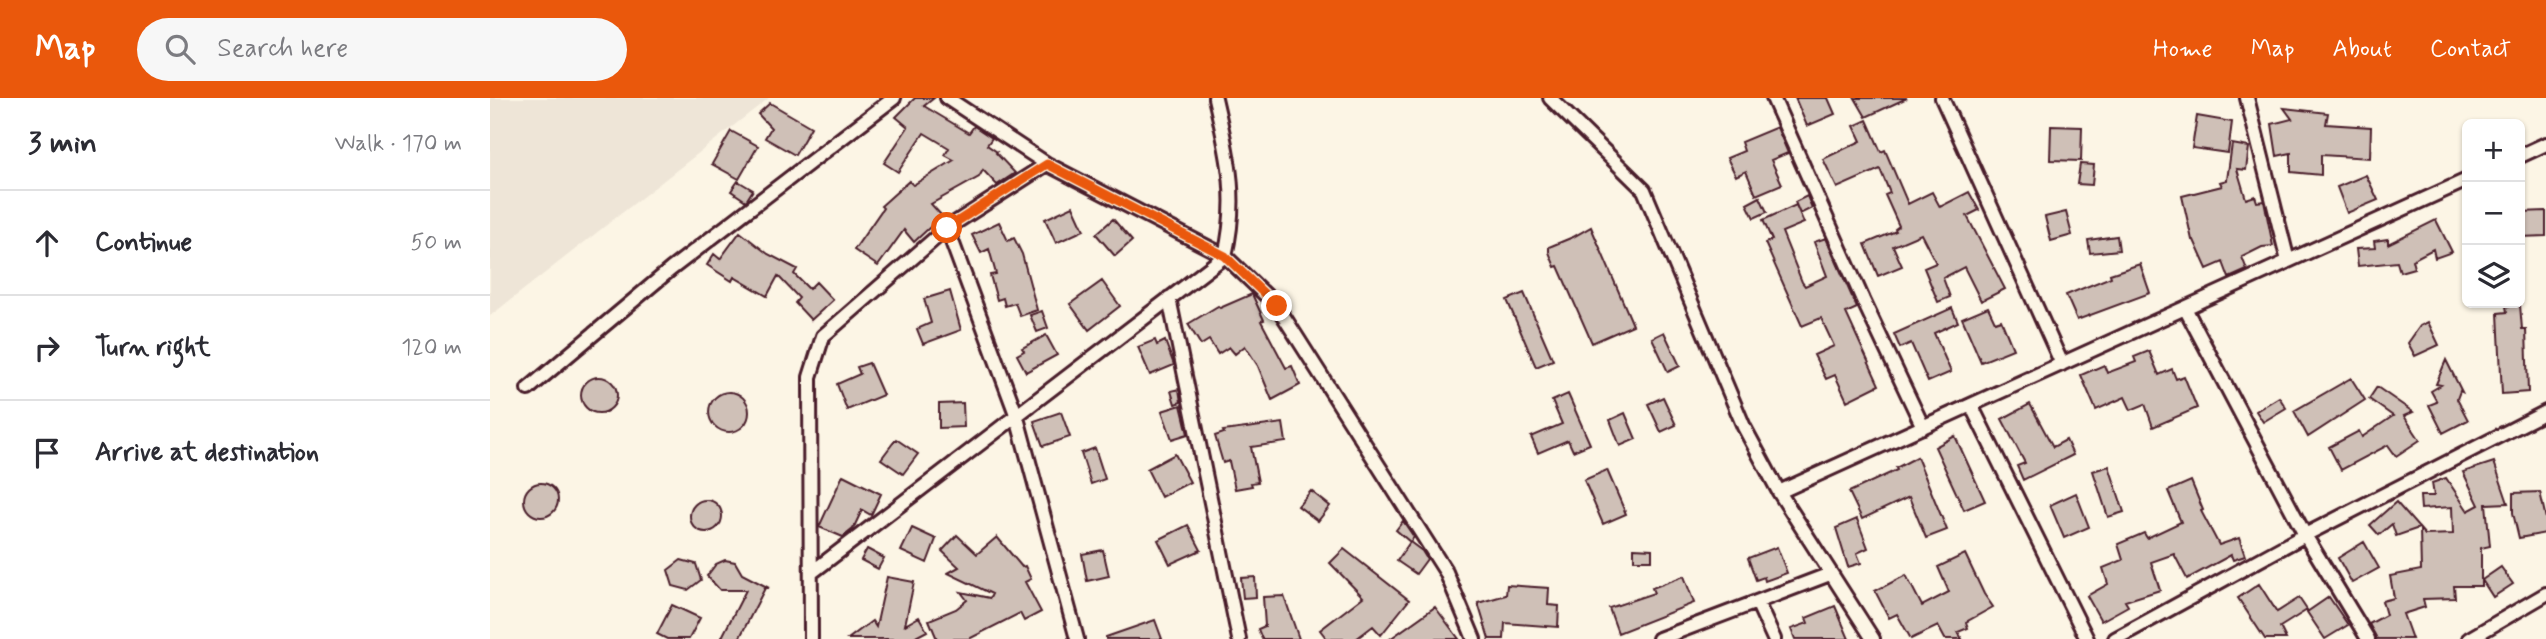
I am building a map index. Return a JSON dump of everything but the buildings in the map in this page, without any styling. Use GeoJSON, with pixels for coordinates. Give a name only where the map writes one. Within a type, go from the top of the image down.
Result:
{"type":"FeatureCollection","features":[{"type":"Feature","properties":{"kind":"street"},"geometry":{"type":"LineString","coordinates":[[528,389],[671,269],[894,98]]}},
{"type":"Feature","properties":{"kind":"street"},"geometry":{"type":"LineString","coordinates":[[947,98],[1047,164],[1225,256],[1277,306],[1446,572],[1474,639]]}},
{"type":"Feature","properties":{"kind":"street"},"geometry":{"type":"LineString","coordinates":[[811,573],[1225,256],[1232,226],[1232,175],[1215,98]]}},
{"type":"Feature","properties":{"kind":"street"},"geometry":{"type":"LineString","coordinates":[[1550,98],[1644,190],[1744,427],[1779,492],[1873,639]]}},
{"type":"Feature","properties":{"kind":"street"},"geometry":{"type":"LineString","coordinates":[[1773,98],[1923,427]]}},
{"type":"Feature","properties":{"kind":"street"},"geometry":{"type":"LineString","coordinates":[[1942,98],[2062,364]]}},
{"type":"Feature","properties":{"kind":"street"},"geometry":{"type":"LineString","coordinates":[[2246,98],[2288,261]]}},
{"type":"Feature","properties":{"kind":"street"},"geometry":{"type":"LineString","coordinates":[[2525,154],[2546,144]]}},
{"type":"Feature","properties":{"kind":"street"},"geometry":{"type":"LineString","coordinates":[[811,639],[810,377],[823,336],[947,228],[1047,164]]}},
{"type":"Feature","properties":{"kind":"street"},"geometry":{"type":"LineString","coordinates":[[1779,492],[2463,182]]}},
{"type":"Feature","properties":{"kind":"street"},"geometry":{"type":"LineString","coordinates":[[947,228],[1016,414],[1077,639]]}},
{"type":"Feature","properties":{"kind":"street"},"geometry":{"type":"LineString","coordinates":[[1169,298],[1240,639]]}},
{"type":"Feature","properties":{"kind":"street"},"geometry":{"type":"LineString","coordinates":[[2185,308],[2305,534],[2368,639]]}},
{"type":"Feature","properties":{"kind":"street"},"geometry":{"type":"LineString","coordinates":[[1971,405],[2087,639]]}},
{"type":"Feature","properties":{"kind":"street"},"geometry":{"type":"LineString","coordinates":[[2115,639],[2305,534],[2546,412]]}},
{"type":"Feature","properties":{"kind":"street"},"geometry":{"type":"LineString","coordinates":[[1659,639],[1830,574]]}},
{"type":"Feature","properties":{"kind":"street"},"geometry":{"type":"LineString","coordinates":[[2469,639],[2546,594]]}},
{"type":"Feature","properties":{"kind":"street"},"geometry":{"type":"LineString","coordinates":[[1757,602],[1774,639]]}},
{"type":"Feature","properties":{"kind":"shaded area"},"geometry":{"type":"Polygon","coordinates":[[[490,98],[769,98],[490,316],[490,98]]]}},
{"type":"Feature","properties":{"kind":"route"},"geometry":{"type":"LineString","coordinates":[[947,228],[1047,164],[1225,256],[1277,306]]}}]}
